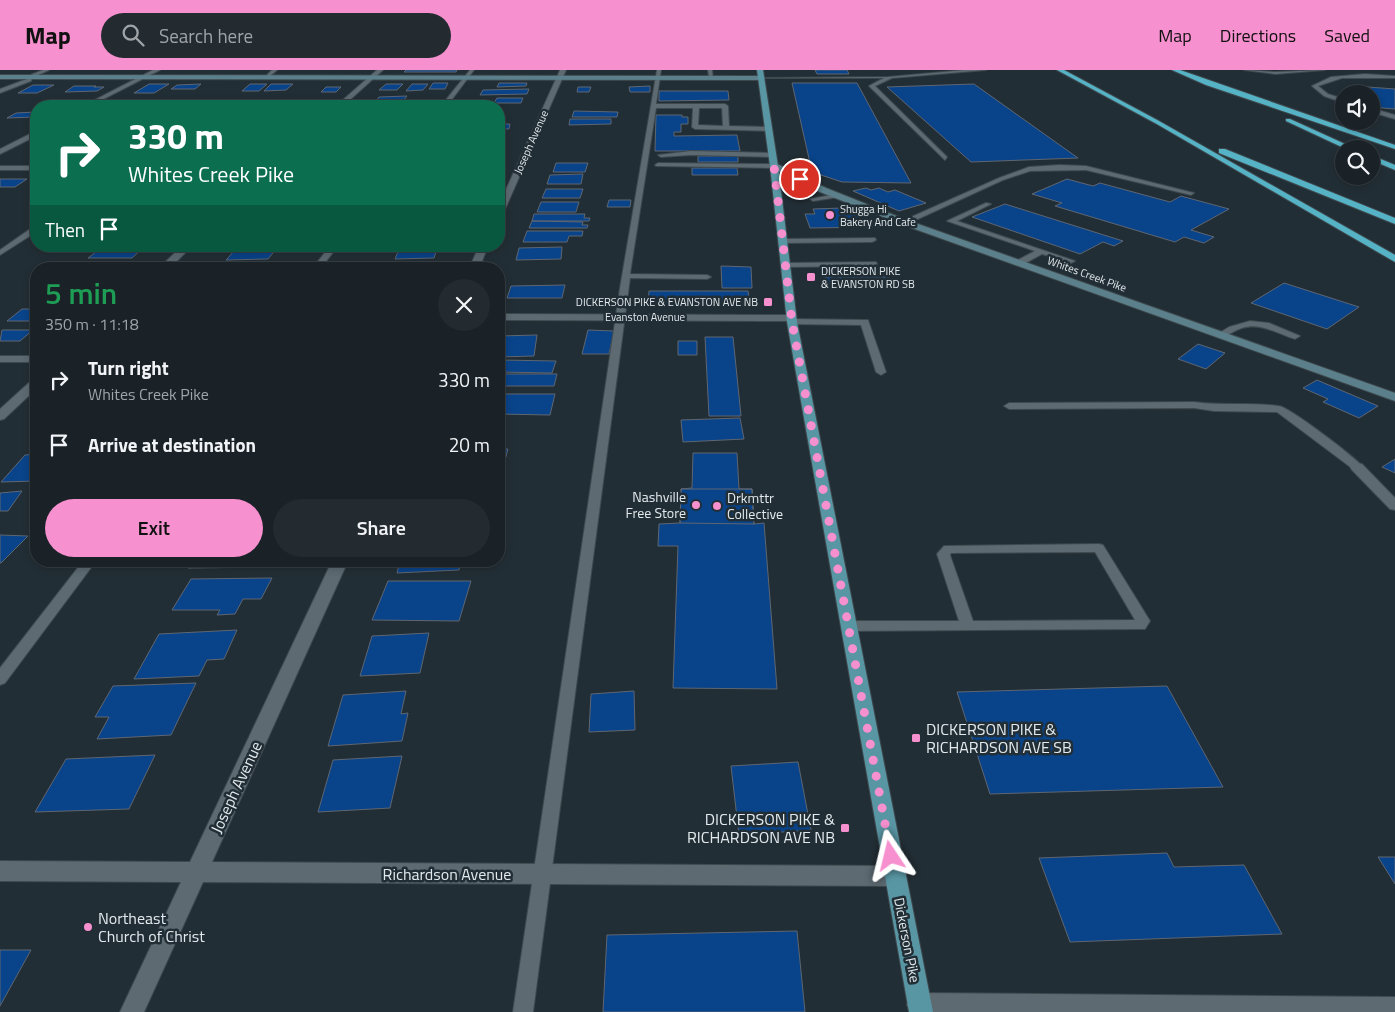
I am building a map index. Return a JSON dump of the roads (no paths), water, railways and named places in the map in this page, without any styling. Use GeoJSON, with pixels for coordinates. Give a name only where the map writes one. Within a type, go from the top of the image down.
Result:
{"type":"FeatureCollection","features":[{"type":"Feature","properties":{"kind":"highway"},"geometry":{"type":"LineString","coordinates":[[1060,70],[1157,122],[1395,259]]}},
{"type":"Feature","properties":{"kind":"highway"},"geometry":{"type":"LineString","coordinates":[[1176,70],[1335,141]]}},
{"type":"Feature","properties":{"kind":"highway"},"geometry":{"type":"LineString","coordinates":[[1200,80],[1395,147]]}},
{"type":"Feature","properties":{"kind":"highway"},"geometry":{"type":"LineString","coordinates":[[1157,122],[1241,160],[1395,221]]}},
{"type":"Feature","properties":{"kind":"highway"},"geometry":{"type":"LineString","coordinates":[[1380,161],[1395,168]]}},
{"type":"Feature","properties":{"kind":"main road","name":"Dickerson Pike"},"geometry":{"type":"LineString","coordinates":[[760,70],[774,160],[791,320],[920,1008]]}},
{"type":"Feature","properties":{"kind":"main road"},"geometry":{"type":"LineString","coordinates":[[0,76],[467,77],[659,73],[762,78]]}},
{"type":"Feature","properties":{"kind":"main road","name":"Whites Creek Pike"},"geometry":{"type":"LineString","coordinates":[[774,160],[838,196],[904,222],[1395,397]]}},
{"type":"Feature","properties":{"kind":"street"},"geometry":{"type":"LineString","coordinates":[[98,100],[156,70]]}},
{"type":"Feature","properties":{"kind":"street"},"geometry":{"type":"LineString","coordinates":[[346,100],[380,70]]}},
{"type":"Feature","properties":{"kind":"street","name":"Joseph Avenue"},"geometry":{"type":"LineString","coordinates":[[505,201],[562,74]]}},
{"type":"Feature","properties":{"kind":"street"},"geometry":{"type":"LineString","coordinates":[[0,152],[30,135]]}},
{"type":"Feature","properties":{"kind":"street"},"geometry":{"type":"LineString","coordinates":[[0,168],[30,168]]}},
{"type":"Feature","properties":{"kind":"street"},"geometry":{"type":"LineString","coordinates":[[171,262],[181,252]]}},
{"type":"Feature","properties":{"kind":"street","name":"Evanston Avenue"},"geometry":{"type":"LineString","coordinates":[[505,317],[791,320]]}},
{"type":"Feature","properties":{"kind":"street"},"geometry":{"type":"LineString","coordinates":[[0,358],[30,358]]}},
{"type":"Feature","properties":{"kind":"street"},"geometry":{"type":"LineString","coordinates":[[0,416],[30,388]]}},
{"type":"Feature","properties":{"kind":"street"},"geometry":{"type":"LineString","coordinates":[[1356,467],[1395,506]]}},
{"type":"Feature","properties":{"kind":"street","name":"Joseph Avenue"},"geometry":{"type":"LineString","coordinates":[[132,1012],[337,567]]}},
{"type":"Feature","properties":{"kind":"street","name":"Richardson Avenue"},"geometry":{"type":"LineString","coordinates":[[0,870],[197,873],[894,876]]}},
{"type":"Feature","properties":{"kind":"street"},"geometry":{"type":"LineString","coordinates":[[920,1008],[1395,1009]]}},
{"type":"Feature","properties":{"kind":"lane"},"geometry":{"type":"LineString","coordinates":[[0,91],[47,70]]}},
{"type":"Feature","properties":{"kind":"lane"},"geometry":{"type":"LineString","coordinates":[[266,77],[275,70]]}},
{"type":"Feature","properties":{"kind":"lane"},"geometry":{"type":"LineString","coordinates":[[449,100],[472,70]]}},
{"type":"Feature","properties":{"kind":"lane"},"geometry":{"type":"LineString","coordinates":[[710,70],[711,77]]}},
{"type":"Feature","properties":{"kind":"lane"},"geometry":{"type":"LineString","coordinates":[[762,78],[891,77],[984,70]]}},
{"type":"Feature","properties":{"kind":"lane"},"geometry":{"type":"LineString","coordinates":[[1246,70],[1276,74],[1323,70]]}},
{"type":"Feature","properties":{"kind":"lane"},"geometry":{"type":"LineString","coordinates":[[523,1012],[620,317],[659,73]]}},
{"type":"Feature","properties":{"kind":"lane"},"geometry":{"type":"LineString","coordinates":[[1335,98],[1326,95],[1315,86],[1321,80],[1370,75],[1395,77]]}},
{"type":"Feature","properties":{"kind":"lane"},"geometry":{"type":"LineString","coordinates":[[891,77],[872,86],[945,158]]}},
{"type":"Feature","properties":{"kind":"lane"},"geometry":{"type":"LineString","coordinates":[[1337,79],[1395,84]]}},
{"type":"Feature","properties":{"kind":"lane"},"geometry":{"type":"LineString","coordinates":[[654,106],[725,106],[726,128]]}},
{"type":"Feature","properties":{"kind":"lane"},"geometry":{"type":"LineString","coordinates":[[696,106],[695,127],[769,129]]}},
{"type":"Feature","properties":{"kind":"lane"},"geometry":{"type":"LineString","coordinates":[[1380,113],[1395,117]]}},
{"type":"Feature","properties":{"kind":"lane"},"geometry":{"type":"LineString","coordinates":[[661,155],[692,153],[774,160]]}},
{"type":"Feature","properties":{"kind":"lane"},"geometry":{"type":"LineString","coordinates":[[658,165],[774,160]]}},
{"type":"Feature","properties":{"kind":"lane"},"geometry":{"type":"LineString","coordinates":[[904,222],[1001,179],[1029,169],[1086,168],[1191,193]]}},
{"type":"Feature","properties":{"kind":"lane"},"geometry":{"type":"LineString","coordinates":[[813,200],[838,196]]}},
{"type":"Feature","properties":{"kind":"lane"},"geometry":{"type":"LineString","coordinates":[[988,204],[951,222],[1072,261]]}},
{"type":"Feature","properties":{"kind":"lane"},"geometry":{"type":"LineString","coordinates":[[0,253],[30,233]]}},
{"type":"Feature","properties":{"kind":"lane"},"geometry":{"type":"LineString","coordinates":[[783,241],[872,240]]}},
{"type":"Feature","properties":{"kind":"lane"},"geometry":{"type":"LineString","coordinates":[[1019,263],[1041,251]]}},
{"type":"Feature","properties":{"kind":"lane"},"geometry":{"type":"LineString","coordinates":[[321,262],[329,252]]}},
{"type":"Feature","properties":{"kind":"lane"},"geometry":{"type":"LineString","coordinates":[[785,265],[873,264]]}},
{"type":"Feature","properties":{"kind":"lane"},"geometry":{"type":"LineString","coordinates":[[626,276],[706,277]]}},
{"type":"Feature","properties":{"kind":"lane"},"geometry":{"type":"LineString","coordinates":[[791,320],[864,322],[880,372]]}},
{"type":"Feature","properties":{"kind":"lane"},"geometry":{"type":"LineString","coordinates":[[1221,335],[1236,325],[1247,322],[1260,324],[1295,336]]}},
{"type":"Feature","properties":{"kind":"lane"},"geometry":{"type":"LineString","coordinates":[[1009,406],[1194,405],[1214,408],[1279,409],[1342,454],[1356,467]]}},
{"type":"Feature","properties":{"kind":"lane"},"geometry":{"type":"LineString","coordinates":[[848,626],[968,626],[1140,625],[1143,621],[1099,548],[948,549],[943,554],[968,626]]}},
{"type":"Feature","properties":{"kind":"lane"},"geometry":{"type":"LineString","coordinates":[[0,679],[85,567]]}},
{"type":"Feature","properties":{"kind":"place","name":"Shugga Hi Bakery And Cafe"},"geometry":{"type":"Point","coordinates":[830,215]}},
{"type":"Feature","properties":{"kind":"place","name":"DICKERSON PIKE & EVANSTON RD SB"},"geometry":{"type":"Point","coordinates":[811,277]}},
{"type":"Feature","properties":{"kind":"place","name":"DICKERSON PIKE & EVANSTON AVE NB"},"geometry":{"type":"Point","coordinates":[768,302]}},
{"type":"Feature","properties":{"kind":"place","name":"Nashville Free Store"},"geometry":{"type":"Point","coordinates":[696,505]}},
{"type":"Feature","properties":{"kind":"place","name":"Drkmttr Collective"},"geometry":{"type":"Point","coordinates":[717,506]}},
{"type":"Feature","properties":{"kind":"place","name":"DICKERSON PIKE & RICHARDSON AVE SB"},"geometry":{"type":"Point","coordinates":[916,738]}},
{"type":"Feature","properties":{"kind":"place","name":"DICKERSON PIKE & RICHARDSON AVE NB"},"geometry":{"type":"Point","coordinates":[845,828]}},
{"type":"Feature","properties":{"kind":"place","name":"Northeast Church of Christ"},"geometry":{"type":"Point","coordinates":[88,927]}}]}
